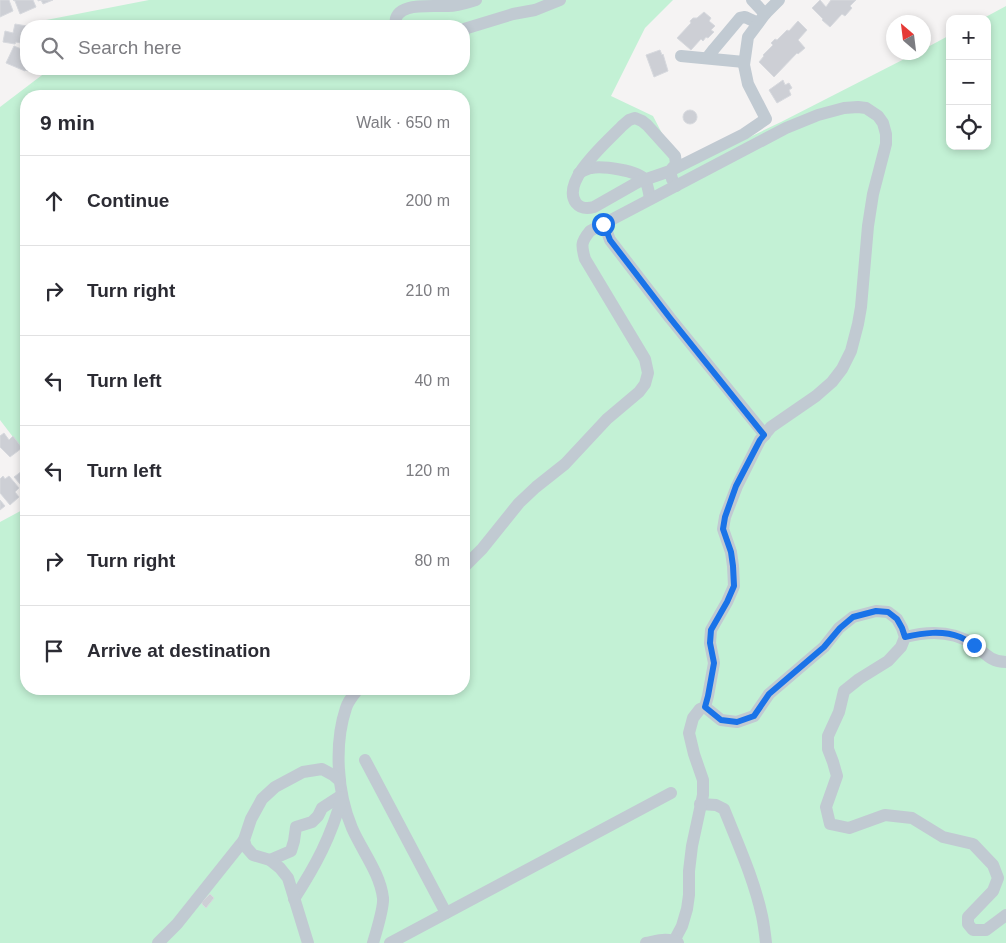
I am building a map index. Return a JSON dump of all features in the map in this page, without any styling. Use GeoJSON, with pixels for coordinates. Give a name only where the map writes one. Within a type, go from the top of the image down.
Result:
{"type":"FeatureCollection","features":[{"type":"Feature","properties":{"kind":"street"},"geometry":{"type":"LineString","coordinates":[[395,20],[399,13],[406,8],[450,6],[476,0]]}},
{"type":"Feature","properties":{"kind":"street"},"geometry":{"type":"LineString","coordinates":[[470,27],[513,14],[535,10],[560,0]]}},
{"type":"Feature","properties":{"kind":"street"},"geometry":{"type":"LineString","coordinates":[[752,0],[762,18]]}},
{"type":"Feature","properties":{"kind":"street"},"geometry":{"type":"LineString","coordinates":[[670,171],[676,164],[676,156],[647,125],[635,118],[622,126],[583,167],[573,186],[573,196],[581,207],[586,209],[594,208],[638,182],[670,171],[744,134],[766,119],[748,84],[744,62],[748,37],[779,0]]}},
{"type":"Feature","properties":{"kind":"street"},"geometry":{"type":"LineString","coordinates":[[707,58],[740,18],[762,18]]}},
{"type":"Feature","properties":{"kind":"street"},"geometry":{"type":"LineString","coordinates":[[681,56],[744,62]]}},
{"type":"Feature","properties":{"kind":"street"},"geometry":{"type":"LineString","coordinates":[[470,561],[482,549],[518,503],[565,464],[607,419],[645,384],[648,373],[645,359],[584,259],[582,240],[590,231],[786,128],[818,115],[844,108],[858,107],[866,108],[878,116],[883,123],[886,144],[873,194],[868,226],[861,307],[851,351],[842,369],[832,382],[816,396],[771,427],[760,440],[736,486],[725,517],[723,529],[731,552],[734,586],[711,630],[710,643],[714,663],[708,696],[705,707],[700,709],[693,718],[689,733],[694,754],[704,780],[703,795],[692,846],[689,872],[690,895],[676,942],[662,939],[646,943]]}},
{"type":"Feature","properties":{"kind":"street"},"geometry":{"type":"LineString","coordinates":[[580,172],[592,168],[603,168],[640,175],[645,180],[650,199]]}},
{"type":"Feature","properties":{"kind":"street"},"geometry":{"type":"LineString","coordinates":[[670,171],[676,186]]}},
{"type":"Feature","properties":{"kind":"street"},"geometry":{"type":"LineString","coordinates":[[609,221],[607,232],[610,240],[764,435]]}},
{"type":"Feature","properties":{"kind":"street"},"geometry":{"type":"LineString","coordinates":[[705,707],[721,720],[737,722],[754,716],[769,694],[824,647],[840,628],[853,617],[876,611],[888,612],[897,619],[902,628],[905,637],[901,647],[888,661],[844,690],[840,712],[828,736],[828,749],[837,776],[826,807],[830,824],[849,828],[885,815],[912,818],[942,837],[973,844],[993,865],[998,878],[994,891],[968,917],[968,924],[973,930],[986,930],[1006,915]]}},
{"type":"Feature","properties":{"kind":"street"},"geometry":{"type":"LineString","coordinates":[[905,637],[922,633],[940,632],[961,637],[986,656],[1006,662]]}},
{"type":"Feature","properties":{"kind":"street"},"geometry":{"type":"LineString","coordinates":[[354,695],[346,706],[342,725],[339,748],[340,781],[346,811],[374,872],[383,900],[373,943]]}},
{"type":"Feature","properties":{"kind":"street"},"geometry":{"type":"LineString","coordinates":[[364,760],[446,913]]}},
{"type":"Feature","properties":{"kind":"street"},"geometry":{"type":"LineString","coordinates":[[158,943],[177,924],[244,840],[251,819],[262,799],[275,787],[303,772],[322,769],[340,781]]}},
{"type":"Feature","properties":{"kind":"street"},"geometry":{"type":"LineString","coordinates":[[390,943],[671,793]]}},
{"type":"Feature","properties":{"kind":"street"},"geometry":{"type":"LineString","coordinates":[[270,860],[291,851],[296,826],[312,822],[322,808],[342,795]]}},
{"type":"Feature","properties":{"kind":"street"},"geometry":{"type":"LineString","coordinates":[[294,899],[312,872],[328,839],[342,795]]}},
{"type":"Feature","properties":{"kind":"street"},"geometry":{"type":"LineString","coordinates":[[700,804],[716,805],[724,809],[758,898],[766,943]]}},
{"type":"Feature","properties":{"kind":"street"},"geometry":{"type":"LineString","coordinates":[[244,840],[246,847],[253,855],[270,860],[288,878],[308,943]]}},
{"type":"Feature","properties":{"kind":"green space"},"geometry":{"type":"Polygon","coordinates":[[[149,0],[673,0],[645,28],[611,96],[653,116],[681,170],[781,122],[902,60],[931,60],[931,45],[946,37],[946,150],[991,150],[991,15],[989,15],[1006,6],[1006,943],[0,943],[0,522],[20,511],[20,695],[470,695],[470,90],[22,90],[42,75],[470,75],[470,20],[46,20],[149,0]]]}},
{"type":"Feature","properties":{"kind":"green space"},"geometry":{"type":"Polygon","coordinates":[[[20,92],[20,446],[0,420],[0,107],[20,92]]]}},
{"type":"Feature","properties":{"kind":"building"},"geometry":{"type":"Polygon","coordinates":[[[0,0],[9,0],[13,11],[0,17],[0,0]]]}},
{"type":"Feature","properties":{"kind":"building"},"geometry":{"type":"Polygon","coordinates":[[[13,0],[33,0],[36,7],[20,14],[13,0]]]}},
{"type":"Feature","properties":{"kind":"building"},"geometry":{"type":"Polygon","coordinates":[[[41,0],[53,0],[43,4],[41,0]]]}},
{"type":"Feature","properties":{"kind":"building"},"geometry":{"type":"Polygon","coordinates":[[[820,0],[826,7],[831,0],[856,0],[850,6],[852,8],[845,16],[842,14],[830,27],[812,8],[820,0]]]}},
{"type":"Feature","properties":{"kind":"building"},"geometry":{"type":"Polygon","coordinates":[[[704,12],[711,18],[709,21],[715,26],[711,30],[714,32],[703,41],[701,39],[691,50],[677,38],[691,23],[690,21],[693,18],[697,18],[704,12]]]}},
{"type":"Feature","properties":{"kind":"building"},"geometry":{"type":"Polygon","coordinates":[[[798,21],[807,30],[798,40],[805,48],[797,53],[774,77],[759,62],[773,45],[771,43],[787,30],[789,31],[798,21]]]}},
{"type":"Feature","properties":{"kind":"building"},"geometry":{"type":"Polygon","coordinates":[[[15,24],[20,25],[20,43],[3,42],[5,31],[13,33],[15,24]]]}},
{"type":"Feature","properties":{"kind":"building"},"geometry":{"type":"Polygon","coordinates":[[[14,46],[20,48],[20,69],[6,63],[14,46]]]}},
{"type":"Feature","properties":{"kind":"building"},"geometry":{"type":"Polygon","coordinates":[[[660,50],[668,71],[654,77],[646,55],[660,50]]]}},
{"type":"Feature","properties":{"kind":"building"},"geometry":{"type":"Polygon","coordinates":[[[783,80],[785,85],[789,83],[792,88],[789,90],[791,95],[777,103],[769,90],[783,80]]]}},
{"type":"Feature","properties":{"kind":"building"},"geometry":{"type":"Polygon","coordinates":[[[690,110],[695,112],[697,117],[695,122],[690,124],[685,122],[683,117],[685,112],[690,110]]]}},
{"type":"Feature","properties":{"kind":"building"},"geometry":{"type":"Polygon","coordinates":[[[4,433],[9,440],[13,436],[20,445],[20,450],[10,457],[0,447],[0,436],[4,433]]]}},
{"type":"Feature","properties":{"kind":"building"},"geometry":{"type":"Polygon","coordinates":[[[20,472],[20,484],[14,477],[20,472]]]}},
{"type":"Feature","properties":{"kind":"building"},"geometry":{"type":"Polygon","coordinates":[[[3,476],[5,479],[9,476],[19,488],[15,492],[19,497],[10,505],[0,493],[0,479],[3,476]]]}},
{"type":"Feature","properties":{"kind":"building"},"geometry":{"type":"Polygon","coordinates":[[[0,500],[5,506],[0,510],[0,500]]]}},
{"type":"Feature","properties":{"kind":"building"},"geometry":{"type":"Polygon","coordinates":[[[210,894],[214,898],[206,908],[202,902],[210,894]]]}},
{"type":"Feature","properties":{"kind":"route"},"geometry":{"type":"LineString","coordinates":[[603,224],[609,221],[607,232],[610,240],[764,435],[736,486],[725,517],[723,529],[731,552],[734,586],[711,630],[710,643],[714,663],[705,707],[721,720],[737,722],[754,716],[769,694],[824,647],[840,628],[853,617],[876,611],[888,612],[897,619],[905,637],[922,633],[940,632],[961,637],[974,645]]}}]}
